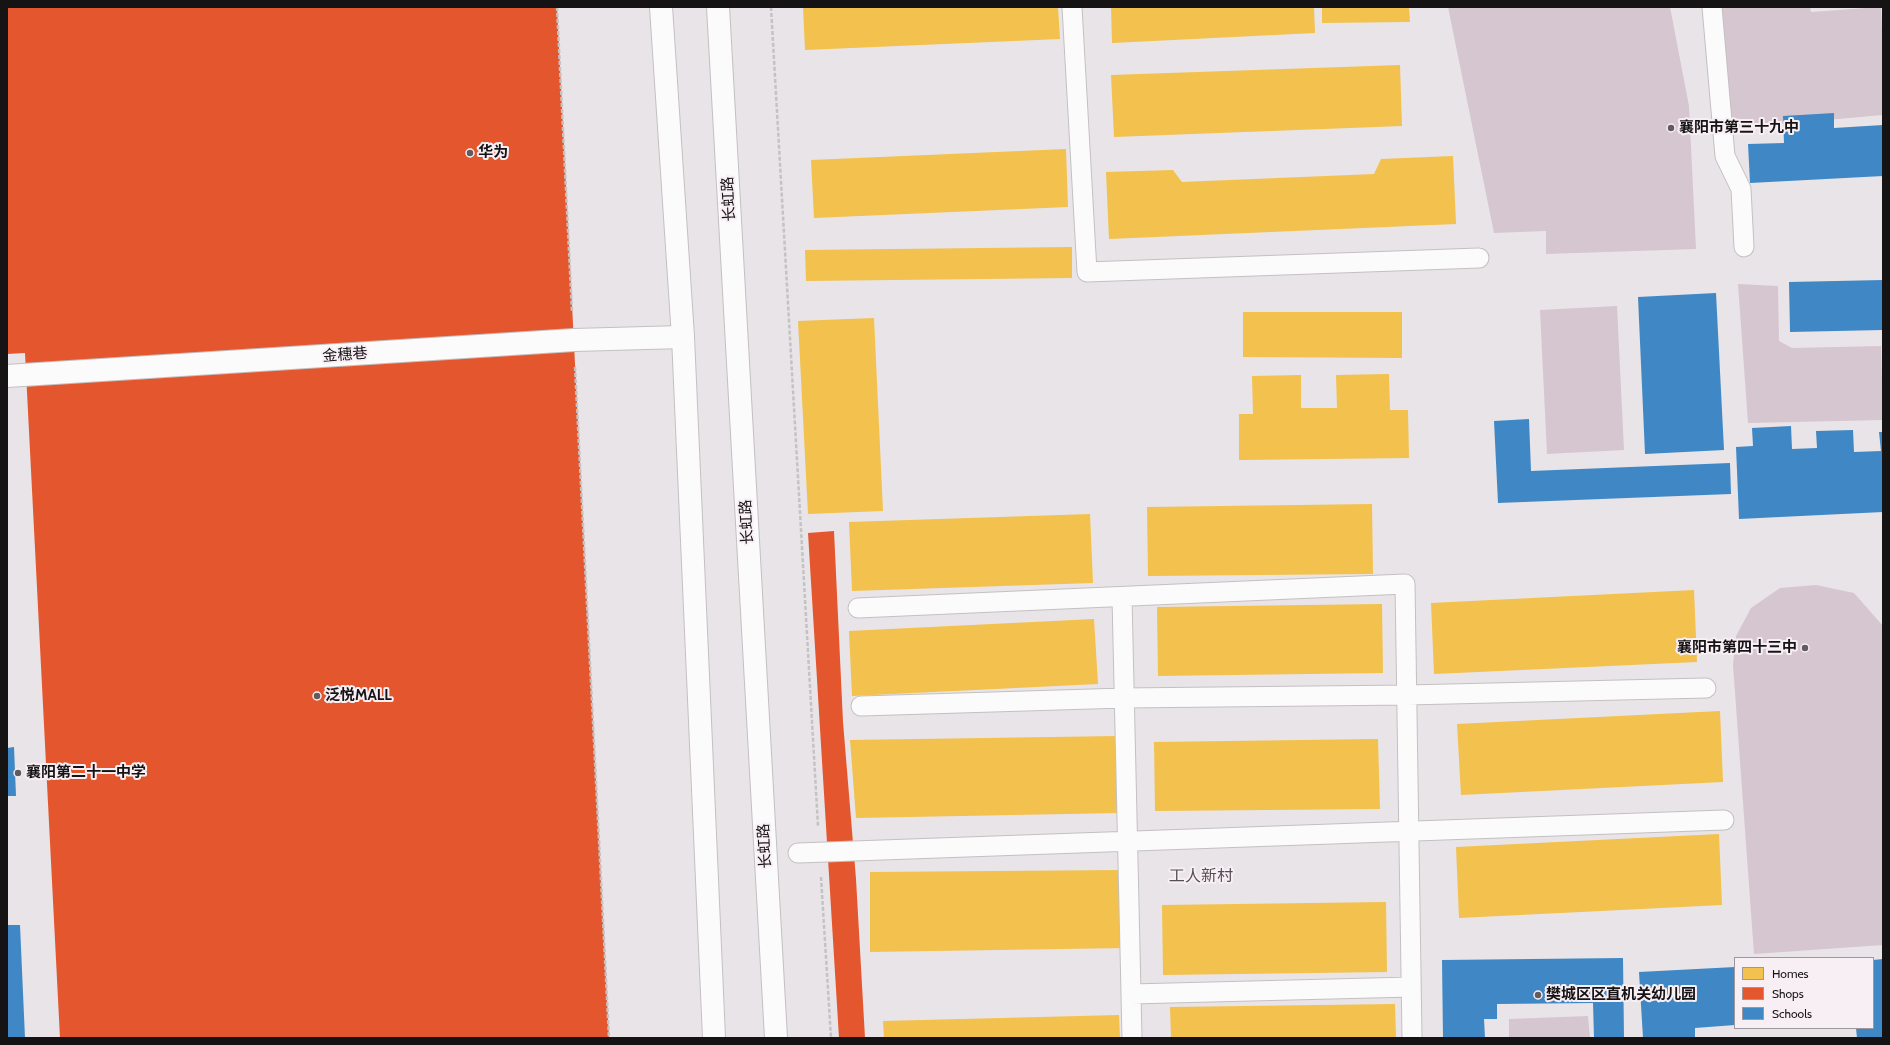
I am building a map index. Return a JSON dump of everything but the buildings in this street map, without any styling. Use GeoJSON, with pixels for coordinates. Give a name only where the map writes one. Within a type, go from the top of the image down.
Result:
{"type":"FeatureCollection","features":[{"type":"Feature","properties":{"kind":"main road"},"geometry":{"type":"LineString","coordinates":[[661,7],[683,337],[714,1038]]}},
{"type":"Feature","properties":{"kind":"main road","name":"长虹路"},"geometry":{"type":"LineString","coordinates":[[718,7],[776,1038]]}},
{"type":"Feature","properties":{"kind":"main road","name":"金穗巷"},"geometry":{"type":"LineString","coordinates":[[7,376],[574,340],[683,337]]}},
{"type":"Feature","properties":{"kind":"lane"},"geometry":{"type":"LineString","coordinates":[[1072,7],[1087,272],[1480,258]]}},
{"type":"Feature","properties":{"kind":"lane"},"geometry":{"type":"LineString","coordinates":[[1712,7],[1725,156],[1742,189],[1744,247]]}},
{"type":"Feature","properties":{"kind":"lane"},"geometry":{"type":"LineString","coordinates":[[858,608],[1405,584],[1412,1038]]}},
{"type":"Feature","properties":{"kind":"lane"},"geometry":{"type":"LineString","coordinates":[[1122,597],[1132,1038]]}},
{"type":"Feature","properties":{"kind":"lane"},"geometry":{"type":"LineString","coordinates":[[861,706],[1124,698],[1407,695],[1706,688]]}},
{"type":"Feature","properties":{"kind":"lane"},"geometry":{"type":"LineString","coordinates":[[798,853],[1128,840],[1724,820]]}},
{"type":"Feature","properties":{"kind":"lane"},"geometry":{"type":"LineString","coordinates":[[1131,994],[1411,987]]}},
{"type":"Feature","properties":{"kind":"path"},"geometry":{"type":"LineString","coordinates":[[557,7],[609,1038]]}},
{"type":"Feature","properties":{"kind":"path"},"geometry":{"type":"LineString","coordinates":[[771,7],[831,1038]]}},
{"type":"Feature","properties":{"kind":"shaded area"},"geometry":{"type":"Polygon","coordinates":[[[1448,7],[1670,7],[1689,106],[1696,249],[1546,254],[1546,231],[1494,233],[1448,7]]]}},
{"type":"Feature","properties":{"kind":"shaded area"},"geometry":{"type":"Polygon","coordinates":[[[1712,7],[1810,7],[1811,12],[1881,7],[1883,115],[1723,129],[1712,7]]]}},
{"type":"Feature","properties":{"kind":"shaded area"},"geometry":{"type":"Polygon","coordinates":[[[1738,284],[1778,286],[1779,341],[1792,348],[1881,346],[1883,420],[1748,423],[1738,284]]]}},
{"type":"Feature","properties":{"kind":"shaded area"},"geometry":{"type":"Polygon","coordinates":[[[1617,306],[1624,450],[1547,454],[1540,310],[1617,306]]]}},
{"type":"Feature","properties":{"kind":"shaded area"},"geometry":{"type":"Polygon","coordinates":[[[1816,585],[1854,593],[1883,626],[1883,945],[1754,954],[1733,665],[1736,636],[1751,608],[1780,588],[1816,585]]]}},
{"type":"Feature","properties":{"kind":"shaded area"},"geometry":{"type":"Polygon","coordinates":[[[1588,1016],[1590,1038],[1509,1038],[1509,1019],[1588,1016]]]}},
{"type":"Feature","properties":{"kind":"place","name":"襄阳市第三十九中"},"geometry":{"type":"Point","coordinates":[1671,128]}},
{"type":"Feature","properties":{"kind":"place","name":"华为"},"geometry":{"type":"Point","coordinates":[470,153]}},
{"type":"Feature","properties":{"kind":"place","name":"襄阳市第四十三中"},"geometry":{"type":"Point","coordinates":[1805,648]}},
{"type":"Feature","properties":{"kind":"place","name":"泛悦MALL"},"geometry":{"type":"Point","coordinates":[317,696]}},
{"type":"Feature","properties":{"kind":"place","name":"襄阳第二十一中学"},"geometry":{"type":"Point","coordinates":[18,773]}},
{"type":"Feature","properties":{"kind":"place","name":"樊城区区直机关幼儿园"},"geometry":{"type":"Point","coordinates":[1538,995]}},
{"type":"Feature","properties":{"kind":"district","name":"工人新村"},"geometry":{"type":"Point","coordinates":[1201,876]}}]}
